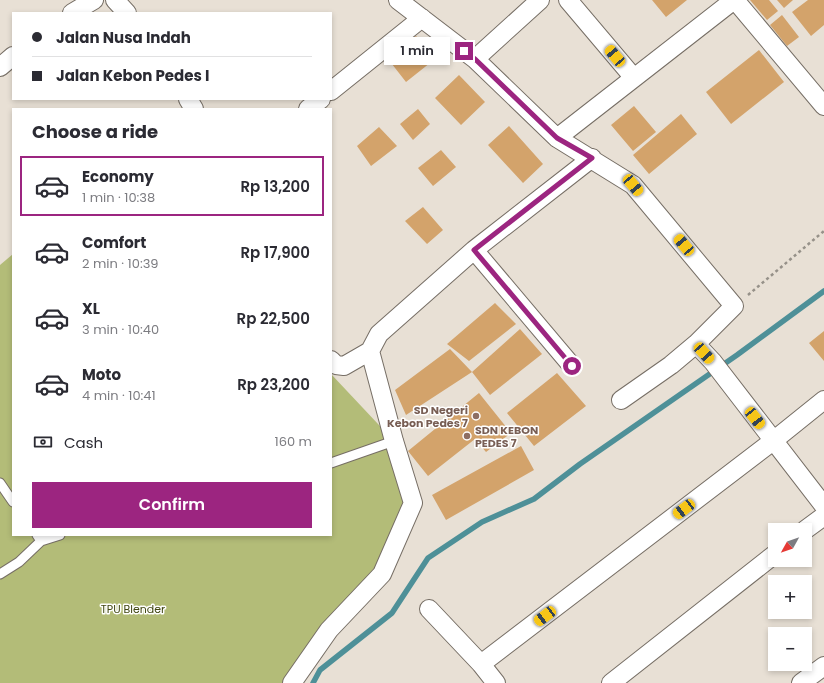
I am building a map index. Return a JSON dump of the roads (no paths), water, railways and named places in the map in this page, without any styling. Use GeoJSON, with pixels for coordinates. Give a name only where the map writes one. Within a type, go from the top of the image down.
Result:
{"type":"FeatureCollection","features":[{"type":"Feature","properties":{"kind":"street"},"geometry":{"type":"LineString","coordinates":[[74,12],[94,0]]}},
{"type":"Feature","properties":{"kind":"street"},"geometry":{"type":"LineString","coordinates":[[115,0],[126,12]]}},
{"type":"Feature","properties":{"kind":"street"},"geometry":{"type":"LineString","coordinates":[[398,0],[475,59],[557,138],[592,158],[633,185],[734,306],[696,344],[671,365],[621,400]]}},
{"type":"Feature","properties":{"kind":"street"},"geometry":{"type":"LineString","coordinates":[[475,59],[540,0]]}},
{"type":"Feature","properties":{"kind":"street"},"geometry":{"type":"LineString","coordinates":[[568,0],[634,78]]}},
{"type":"Feature","properties":{"kind":"street"},"geometry":{"type":"LineString","coordinates":[[557,138],[735,0],[824,106]]}},
{"type":"Feature","properties":{"kind":"street"},"geometry":{"type":"LineString","coordinates":[[332,90],[422,18]]}},
{"type":"Feature","properties":{"kind":"street"},"geometry":{"type":"LineString","coordinates":[[0,67],[12,57]]}},
{"type":"Feature","properties":{"kind":"street"},"geometry":{"type":"LineString","coordinates":[[309,108],[320,100]]}},
{"type":"Feature","properties":{"kind":"street"},"geometry":{"type":"LineString","coordinates":[[332,361],[336,365],[344,366],[370,351],[378,334],[474,250],[592,158]]}},
{"type":"Feature","properties":{"kind":"street"},"geometry":{"type":"LineString","coordinates":[[474,250],[572,366]]}},
{"type":"Feature","properties":{"kind":"street"},"geometry":{"type":"LineString","coordinates":[[696,344],[713,362],[824,506]]}},
{"type":"Feature","properties":{"kind":"street"},"geometry":{"type":"LineString","coordinates":[[292,683],[329,630],[382,574],[413,503],[370,351]]}},
{"type":"Feature","properties":{"kind":"street"},"geometry":{"type":"LineString","coordinates":[[481,664],[773,441],[824,400]]}},
{"type":"Feature","properties":{"kind":"street"},"geometry":{"type":"LineString","coordinates":[[812,525],[824,516]]}},
{"type":"Feature","properties":{"kind":"street"},"geometry":{"type":"LineString","coordinates":[[611,683],[768,560]]}},
{"type":"Feature","properties":{"kind":"street"},"geometry":{"type":"LineString","coordinates":[[429,609],[481,664],[496,683]]}},
{"type":"Feature","properties":{"kind":"street"},"geometry":{"type":"LineString","coordinates":[[801,683],[824,666]]}},
{"type":"Feature","properties":{"kind":"lane"},"geometry":{"type":"LineString","coordinates":[[332,463],[394,440]]}},
{"type":"Feature","properties":{"kind":"lane"},"geometry":{"type":"LineString","coordinates":[[0,483],[12,501]]}},
{"type":"Feature","properties":{"kind":"lane"},"geometry":{"type":"LineString","coordinates":[[0,574],[18,562],[39,538],[53,536]]}},
{"type":"Feature","properties":{"kind":"waterway"},"geometry":{"type":"LineString","coordinates":[[313,683],[320,670],[392,613],[428,558],[482,522],[534,499],[580,464],[737,355],[824,291]]}},
{"type":"Feature","properties":{"kind":"place","name":"SD Negeri Kebon Pedes 7"},"geometry":{"type":"Point","coordinates":[476,416]}},
{"type":"Feature","properties":{"kind":"place","name":"SDN KEBON PEDES 7"},"geometry":{"type":"Point","coordinates":[467,436]}},
{"type":"Feature","properties":{"kind":"park label","name":"TPU Blender"},"geometry":{"type":"Point","coordinates":[133,609]}}]}
